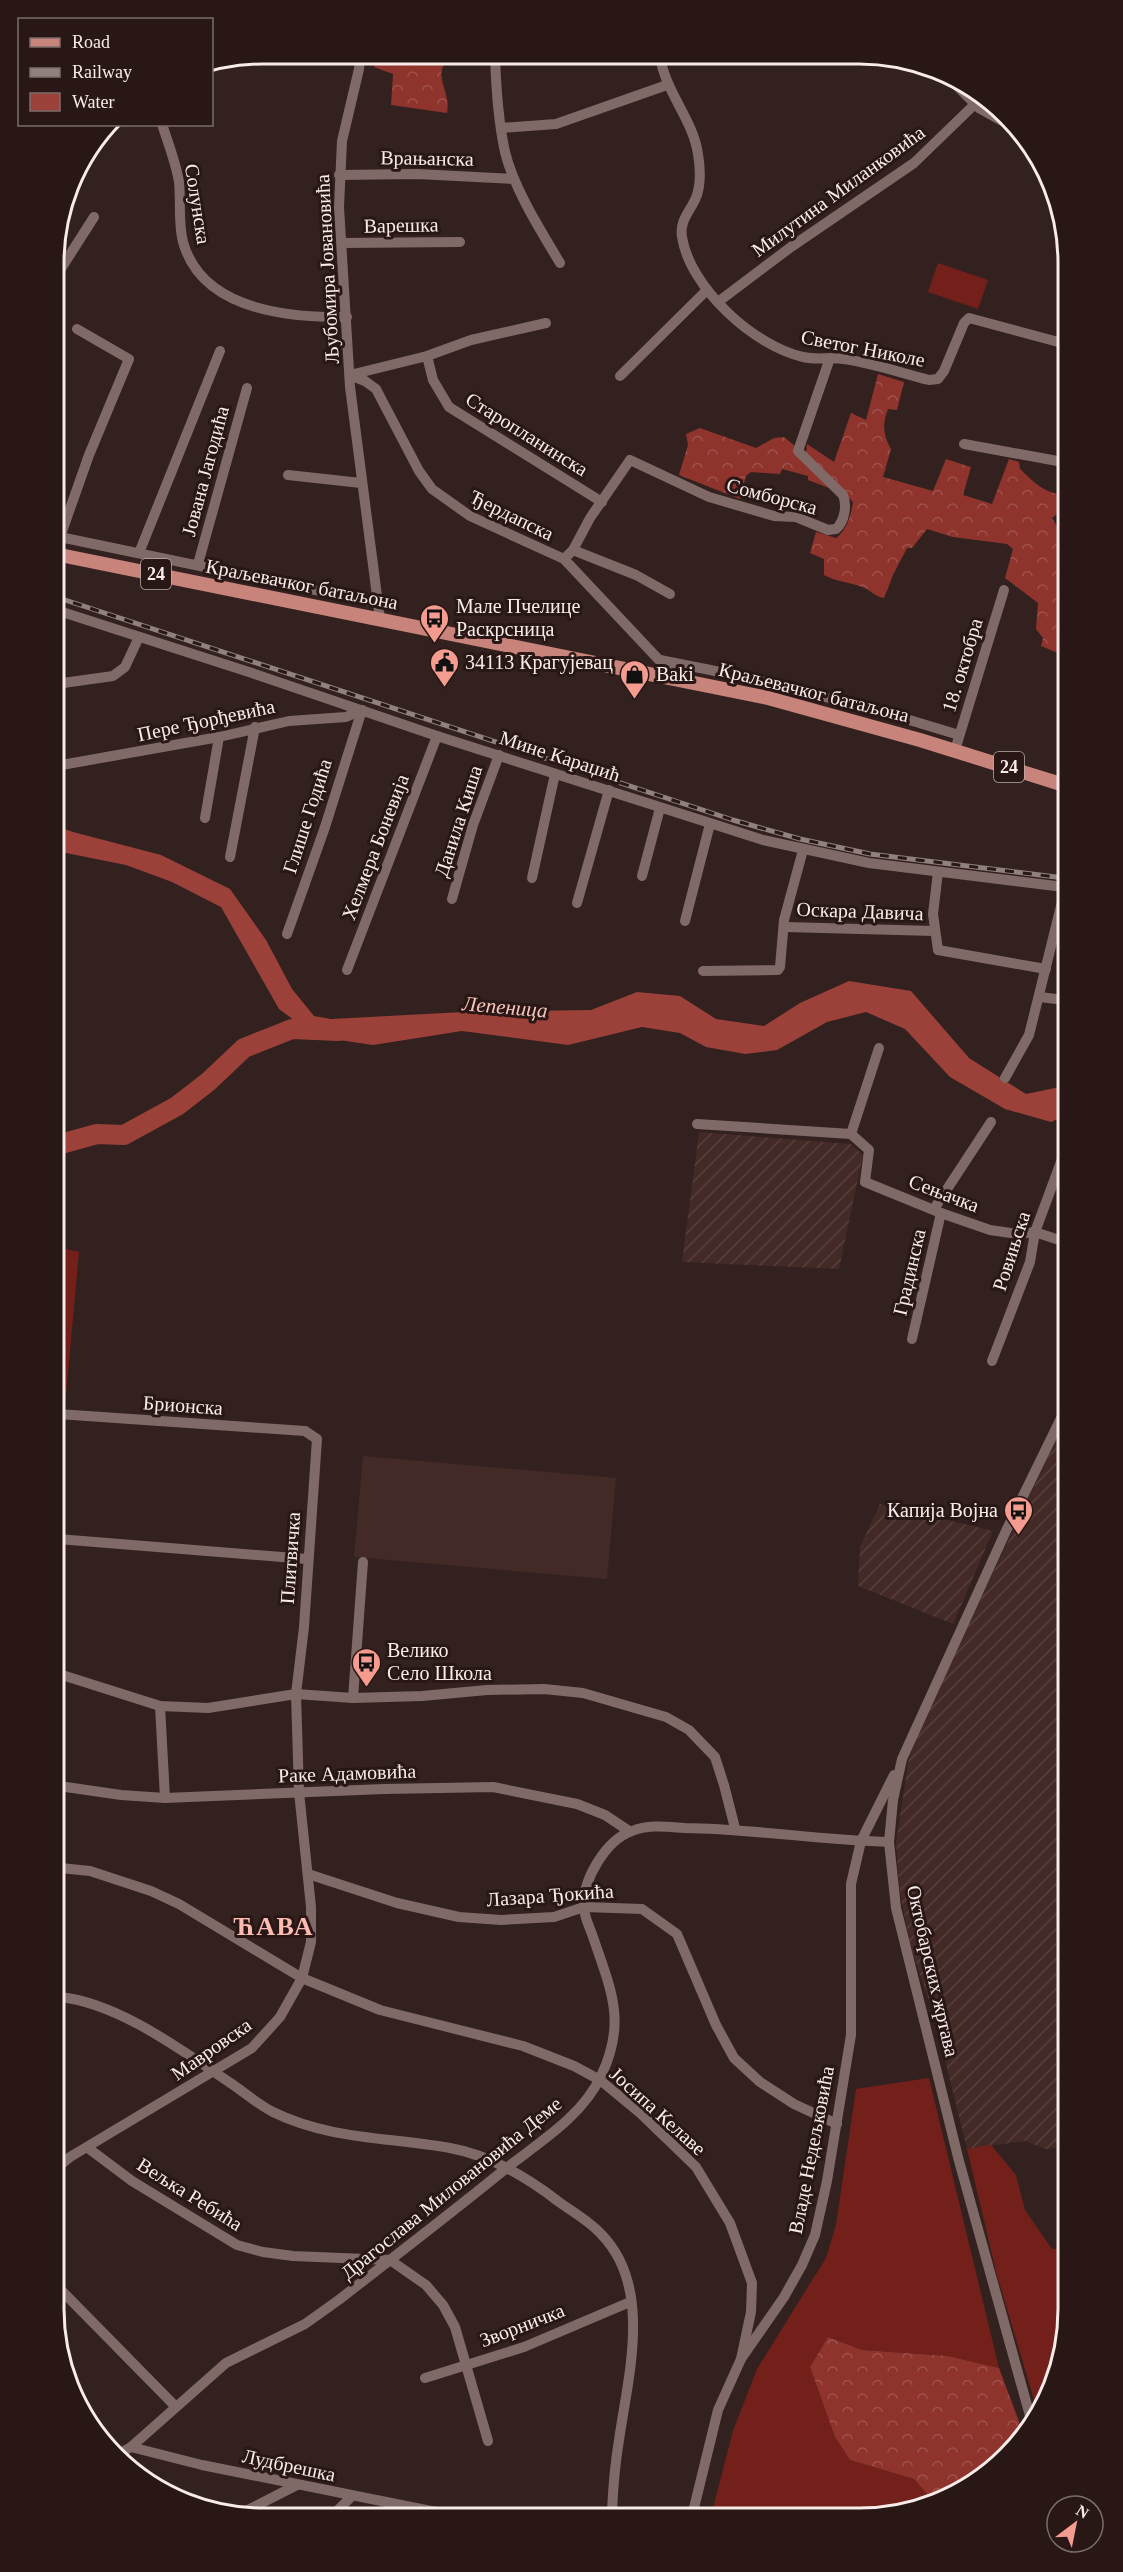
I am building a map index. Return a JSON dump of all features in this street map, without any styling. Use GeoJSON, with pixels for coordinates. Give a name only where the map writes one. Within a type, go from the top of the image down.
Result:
{"type":"FeatureCollection","features":[{"type":"Feature","properties":{"kind":"main road","name":"Краљевачког батаљона"},"geometry":{"type":"LineString","coordinates":[[65,556],[676,678],[796,705],[955,750],[1058,783]]}},
{"type":"Feature","properties":{"kind":"street","name":"Светог Николе"},"geometry":{"type":"LineString","coordinates":[[662,64],[667,85],[697,144],[700,165],[698,192],[682,223],[681,233],[685,250],[707,290],[753,332],[778,347],[804,357],[854,361],[929,380],[938,379],[944,371],[964,323],[969,318],[974,317],[1058,342]]}},
{"type":"Feature","properties":{"kind":"street","name":"Љубомира Јовановића"},"geometry":{"type":"LineString","coordinates":[[359,65],[345,123],[339,175],[350,375],[361,483],[380,619]]}},
{"type":"Feature","properties":{"kind":"street"},"geometry":{"type":"LineString","coordinates":[[496,65],[501,128],[514,179],[560,263]]}},
{"type":"Feature","properties":{"kind":"street"},"geometry":{"type":"LineString","coordinates":[[501,128],[556,124],[667,85]]}},
{"type":"Feature","properties":{"kind":"street"},"geometry":{"type":"LineString","coordinates":[[968,97],[988,112]]}},
{"type":"Feature","properties":{"kind":"street","name":"Милутина Миланковића"},"geometry":{"type":"LineString","coordinates":[[718,302],[791,247],[914,163],[975,104]]}},
{"type":"Feature","properties":{"kind":"street","name":"Солунска"},"geometry":{"type":"LineString","coordinates":[[163,126],[177,174],[183,240],[191,263],[207,281],[231,298],[258,308],[285,314],[347,317]]}},
{"type":"Feature","properties":{"kind":"street","name":"Врањанска"},"geometry":{"type":"LineString","coordinates":[[339,175],[417,174],[514,179]]}},
{"type":"Feature","properties":{"kind":"street"},"geometry":{"type":"LineString","coordinates":[[65,262],[94,217]]}},
{"type":"Feature","properties":{"kind":"street","name":"Варешка"},"geometry":{"type":"LineString","coordinates":[[342,243],[460,242]]}},
{"type":"Feature","properties":{"kind":"street"},"geometry":{"type":"LineString","coordinates":[[620,376],[707,290]]}},
{"type":"Feature","properties":{"kind":"street"},"geometry":{"type":"LineString","coordinates":[[350,375],[427,356],[471,340],[546,323]]}},
{"type":"Feature","properties":{"kind":"street"},"geometry":{"type":"LineString","coordinates":[[65,519],[129,359],[77,329]]}},
{"type":"Feature","properties":{"kind":"street"},"geometry":{"type":"LineString","coordinates":[[139,553],[220,351]]}},
{"type":"Feature","properties":{"kind":"street","name":"Старопланинска"},"geometry":{"type":"LineString","coordinates":[[427,356],[433,380],[449,407],[603,502]]}},
{"type":"Feature","properties":{"kind":"street","name":"Сомборска"},"geometry":{"type":"LineString","coordinates":[[564,559],[573,550],[590,518],[630,459],[709,497],[774,516],[796,518],[828,530],[836,529],[841,525],[846,503],[843,495],[798,451],[830,358]]}},
{"type":"Feature","properties":{"kind":"street","name":"Ђердапска"},"geometry":{"type":"LineString","coordinates":[[350,375],[365,381],[376,389],[418,471],[441,497],[470,516],[564,559],[676,678]]}},
{"type":"Feature","properties":{"kind":"street","name":"Јована Јагодића"},"geometry":{"type":"LineString","coordinates":[[198,564],[247,388]]}},
{"type":"Feature","properties":{"kind":"street"},"geometry":{"type":"LineString","coordinates":[[964,444],[1058,461]]}},
{"type":"Feature","properties":{"kind":"street"},"geometry":{"type":"LineString","coordinates":[[288,476],[361,483]]}},
{"type":"Feature","properties":{"kind":"street"},"geometry":{"type":"LineString","coordinates":[[65,538],[198,564],[378,603]]}},
{"type":"Feature","properties":{"kind":"street"},"geometry":{"type":"LineString","coordinates":[[573,550],[636,575],[670,594]]}},
{"type":"Feature","properties":{"kind":"street","name":"18. октобра"},"geometry":{"type":"LineString","coordinates":[[955,750],[1004,590]]}},
{"type":"Feature","properties":{"kind":"street","name":"Мине Караџић"},"geometry":{"type":"LineString","coordinates":[[65,613],[660,808],[803,850],[869,863],[1058,886]]}},
{"type":"Feature","properties":{"kind":"street"},"geometry":{"type":"LineString","coordinates":[[65,683],[113,676],[125,667],[139,638]]}},
{"type":"Feature","properties":{"kind":"street"},"geometry":{"type":"LineString","coordinates":[[659,660],[759,679],[877,709],[959,735]]}},
{"type":"Feature","properties":{"kind":"street","name":"Пере Ђорђевића"},"geometry":{"type":"LineString","coordinates":[[65,764],[219,737],[289,721],[346,717],[362,710]]}},
{"type":"Feature","properties":{"kind":"street","name":"Глише Годића"},"geometry":{"type":"LineString","coordinates":[[287,934],[325,827],[362,710]]}},
{"type":"Feature","properties":{"kind":"street"},"geometry":{"type":"LineString","coordinates":[[231,856],[255,727]]}},
{"type":"Feature","properties":{"kind":"street","name":"Хелмера Боневија"},"geometry":{"type":"LineString","coordinates":[[347,970],[437,736]]}},
{"type":"Feature","properties":{"kind":"street"},"geometry":{"type":"LineString","coordinates":[[205,818],[219,737]]}},
{"type":"Feature","properties":{"kind":"street","name":"Данила Киша"},"geometry":{"type":"LineString","coordinates":[[452,899],[473,825],[499,755]]}},
{"type":"Feature","properties":{"kind":"street"},"geometry":{"type":"LineString","coordinates":[[532,878],[555,774]]}},
{"type":"Feature","properties":{"kind":"street"},"geometry":{"type":"LineString","coordinates":[[577,903],[609,790]]}},
{"type":"Feature","properties":{"kind":"street"},"geometry":{"type":"LineString","coordinates":[[642,876],[660,808]]}},
{"type":"Feature","properties":{"kind":"street"},"geometry":{"type":"LineString","coordinates":[[685,921],[710,824]]}},
{"type":"Feature","properties":{"kind":"street"},"geometry":{"type":"LineString","coordinates":[[703,971],[778,970],[780,968],[784,920],[803,850]]}},
{"type":"Feature","properties":{"kind":"street","name":"Оскара Давича"},"geometry":{"type":"LineString","coordinates":[[938,872],[933,914],[938,950],[1046,969]]}},
{"type":"Feature","properties":{"kind":"street"},"geometry":{"type":"LineString","coordinates":[[1005,1078],[1029,1035],[1058,919]]}},
{"type":"Feature","properties":{"kind":"street","name":"Оскара Давича"},"geometry":{"type":"LineString","coordinates":[[784,927],[934,931]]}},
{"type":"Feature","properties":{"kind":"street"},"geometry":{"type":"LineString","coordinates":[[1040,997],[1058,999]]}},
{"type":"Feature","properties":{"kind":"street"},"geometry":{"type":"LineString","coordinates":[[697,1124],[851,1134],[879,1048]]}},
{"type":"Feature","properties":{"kind":"street","name":"Градинска"},"geometry":{"type":"LineString","coordinates":[[912,1339],[937,1211],[991,1122]]}},
{"type":"Feature","properties":{"kind":"street","name":"Сењачка"},"geometry":{"type":"LineString","coordinates":[[851,1134],[869,1150],[865,1182],[990,1230],[1018,1234],[1035,1232],[1058,1240]]}},
{"type":"Feature","properties":{"kind":"street","name":"Ровињска"},"geometry":{"type":"LineString","coordinates":[[992,1361],[1030,1262],[1035,1232],[1058,1170]]}},
{"type":"Feature","properties":{"kind":"street","name":"Брионска"},"geometry":{"type":"LineString","coordinates":[[64,1414],[305,1431]]}},
{"type":"Feature","properties":{"kind":"street","name":"Октобарских жртава"},"geometry":{"type":"LineString","coordinates":[[1029,2413],[959,2161],[896,1908],[889,1842],[892,1800],[902,1759],[1006,1531],[1058,1424]]}},
{"type":"Feature","properties":{"kind":"street","name":"Плитвичка"},"geometry":{"type":"LineString","coordinates":[[296,1694],[304,1627],[317,1439],[305,1431]]}},
{"type":"Feature","properties":{"kind":"street"},"geometry":{"type":"LineString","coordinates":[[64,1540],[307,1559]]}},
{"type":"Feature","properties":{"kind":"street"},"geometry":{"type":"LineString","coordinates":[[353,1698],[363,1562]]}},
{"type":"Feature","properties":{"kind":"street"},"geometry":{"type":"LineString","coordinates":[[64,1676],[160,1706],[208,1708],[296,1694],[353,1698],[422,1696],[487,1690],[544,1689],[583,1693],[666,1717],[689,1730],[715,1757],[735,1828]]}},
{"type":"Feature","properties":{"kind":"street","name":"Мавровска"},"geometry":{"type":"LineString","coordinates":[[64,2162],[252,2048],[280,2017],[302,1978],[311,1942],[308,1874],[299,1792],[296,1694]]}},
{"type":"Feature","properties":{"kind":"street"},"geometry":{"type":"LineString","coordinates":[[160,1706],[165,1798]]}},
{"type":"Feature","properties":{"kind":"street","name":"Владе Недељковића"},"geometry":{"type":"LineString","coordinates":[[694,2508],[718,2410],[741,2359],[784,2298],[815,2235],[837,2124],[851,2035],[851,1884],[861,1841],[902,1759]]}},
{"type":"Feature","properties":{"kind":"street","name":"Раке Адамовића"},"geometry":{"type":"LineString","coordinates":[[64,1787],[121,1795],[165,1798],[299,1792],[494,1788],[577,1804],[605,1815],[629,1831]]}},
{"type":"Feature","properties":{"kind":"street"},"geometry":{"type":"LineString","coordinates":[[629,1831],[646,1827],[735,1828],[800,1837],[889,1842]]}},
{"type":"Feature","properties":{"kind":"street","name":"Драгослава Миловановића Деме"},"geometry":{"type":"LineString","coordinates":[[125,2451],[226,2363],[305,2324],[507,2168],[582,2106],[600,2080],[612,2053],[616,2027],[613,1995],[584,1907],[588,1880],[599,1857],[629,1831]]}},
{"type":"Feature","properties":{"kind":"street","name":"Јосипа Келаве"},"geometry":{"type":"LineString","coordinates":[[64,1868],[90,1871],[152,1891],[179,1904],[302,1978],[380,2010],[523,2046],[574,2066],[600,2080],[640,2113],[696,2167],[730,2223],[752,2283],[751,2312],[741,2359]]}},
{"type":"Feature","properties":{"kind":"street","name":"Лазара Ђокића"},"geometry":{"type":"LineString","coordinates":[[308,1874],[397,1903],[459,1917],[501,1920],[554,1917],[584,1907],[642,1909],[677,1934],[712,2016],[734,2058],[760,2082],[794,2104],[837,2124]]}},
{"type":"Feature","properties":{"kind":"street"},"geometry":{"type":"LineString","coordinates":[[64,1996],[77,1998],[129,2020],[173,2044],[273,2112],[324,2131],[358,2138],[454,2148],[507,2168],[548,2193],[603,2235],[623,2266],[634,2325],[618,2440],[612,2508]]}},
{"type":"Feature","properties":{"kind":"street","name":"Вељка Ребића"},"geometry":{"type":"LineString","coordinates":[[88,2148],[132,2181],[237,2245],[292,2256],[390,2260]]}},
{"type":"Feature","properties":{"kind":"street"},"geometry":{"type":"LineString","coordinates":[[390,2260],[426,2284],[443,2305],[455,2327],[488,2441]]}},
{"type":"Feature","properties":{"kind":"street"},"geometry":{"type":"LineString","coordinates":[[64,2293],[176,2407]]}},
{"type":"Feature","properties":{"kind":"street","name":"Зворничка"},"geometry":{"type":"LineString","coordinates":[[425,2378],[524,2347],[630,2302]]}},
{"type":"Feature","properties":{"kind":"street","name":"Лудбрешка"},"geometry":{"type":"LineString","coordinates":[[131,2447],[297,2485],[415,2508]]}},
{"type":"Feature","properties":{"kind":"street"},"geometry":{"type":"LineString","coordinates":[[253,2507],[297,2485]]}},
{"type":"Feature","properties":{"kind":"street"},"geometry":{"type":"LineString","coordinates":[[340,2508],[352,2496]]}},
{"type":"Feature","properties":{"kind":"shaded area"},"geometry":{"type":"Polygon","coordinates":[[[938,263],[988,280],[978,309],[928,292],[938,263]]]}},
{"type":"Feature","properties":{"kind":"shaded area"},"geometry":{"type":"Polygon","coordinates":[[[699,1132],[851,1144],[863,1155],[839,1269],[682,1262],[699,1132]]]}},
{"type":"Feature","properties":{"kind":"shaded area"},"geometry":{"type":"Polygon","coordinates":[[[65,1249],[79,1252],[64,1406],[65,1249]]]}},
{"type":"Feature","properties":{"kind":"shaded area"},"geometry":{"type":"Polygon","coordinates":[[[1058,1436],[1058,2148],[1045,2149],[1025,2141],[967,2149],[934,2016],[909,1941],[899,1886],[896,1842],[909,1758],[931,1704],[1058,1436]]]}},
{"type":"Feature","properties":{"kind":"shaded area"},"geometry":{"type":"Polygon","coordinates":[[[363,1456],[616,1478],[607,1579],[354,1557],[363,1456]]]}},
{"type":"Feature","properties":{"kind":"shaded area"},"geometry":{"type":"Polygon","coordinates":[[[880,1504],[993,1531],[953,1624],[858,1586],[860,1547],[880,1504]]]}},
{"type":"Feature","properties":{"kind":"shaded area"},"geometry":{"type":"Polygon","coordinates":[[[929,2078],[999,2368],[948,2356],[862,2350],[828,2337],[810,2367],[835,2437],[850,2460],[914,2479],[928,2495],[886,2506],[860,2508],[713,2508],[733,2431],[757,2369],[826,2258],[836,2225],[856,2089],[929,2078]]]}},
{"type":"Feature","properties":{"kind":"shaded area"},"geometry":{"type":"Polygon","coordinates":[[[991,2145],[1016,2175],[1025,2210],[1052,2249],[1058,2249],[1057,2335],[1052,2360],[1035,2402],[997,2275],[967,2149],[991,2145]]]}},
{"type":"Feature","properties":{"kind":"green space"},"geometry":{"type":"Polygon","coordinates":[[[375,65],[445,65],[441,74],[448,105],[447,113],[391,105],[393,74],[374,67],[375,65]]]}},
{"type":"Feature","properties":{"kind":"green space"},"geometry":{"type":"Polygon","coordinates":[[[878,374],[904,382],[897,410],[888,409],[885,420],[886,439],[891,449],[883,477],[933,491],[946,459],[971,467],[963,495],[992,504],[1009,459],[1019,462],[1020,469],[1038,485],[1058,494],[1058,514],[1052,518],[1058,528],[1058,653],[1041,646],[1043,638],[1036,629],[1038,603],[1005,578],[1013,549],[1007,544],[953,537],[927,529],[912,548],[907,548],[884,598],[862,587],[824,575],[824,559],[810,553],[816,532],[836,538],[840,535],[850,517],[853,502],[806,454],[807,444],[834,462],[851,413],[866,420],[878,374]]]}},
{"type":"Feature","properties":{"kind":"green space"},"geometry":{"type":"Polygon","coordinates":[[[700,428],[756,448],[774,438],[784,437],[795,446],[829,488],[808,480],[808,476],[782,469],[780,474],[751,472],[746,476],[740,499],[679,475],[688,445],[686,434],[700,428]]]}},
{"type":"Feature","properties":{"kind":"green space"},"geometry":{"type":"Polygon","coordinates":[[[828,2337],[862,2350],[948,2356],[999,2368],[1020,2425],[1009,2440],[981,2466],[959,2481],[928,2495],[914,2479],[850,2460],[835,2437],[810,2367],[828,2337]]]}},
{"type":"Feature","properties":{"kind":"water"},"geometry":{"type":"Polygon","coordinates":[[[65,829],[161,855],[230,889],[266,940],[292,989],[314,1016],[331,1019],[464,1012],[591,1010],[637,992],[680,996],[716,1019],[764,1026],[800,1003],[849,981],[911,991],[969,1058],[1026,1094],[1058,1087],[1058,1119],[1051,1122],[1005,1109],[950,1077],[905,1029],[866,1012],[827,1022],[777,1050],[745,1054],[706,1047],[680,1033],[642,1027],[568,1045],[462,1031],[373,1045],[312,1036],[313,1025],[302,1026],[279,1009],[221,907],[172,882],[126,865],[65,853],[65,829]]]}},
{"type":"Feature","properties":{"kind":"waterway","name":"Лепеница"},"geometry":{"type":"LineString","coordinates":[[65,1143],[97,1134],[124,1135],[177,1106],[208,1082],[244,1048],[292,1029],[339,1031]]}},
{"type":"Feature","properties":{"kind":"railway"},"geometry":{"type":"LineString","coordinates":[[65,600],[733,820],[800,839],[870,854],[1058,877]]}},
{"type":"Feature","properties":{"kind":"place","name":"Мале Пчелице Раскрсница"},"geometry":{"type":"Point","coordinates":[435,644]}},
{"type":"Feature","properties":{"kind":"place","name":"34113 Крагујевац"},"geometry":{"type":"Point","coordinates":[444,688]}},
{"type":"Feature","properties":{"kind":"place","name":"Baki"},"geometry":{"type":"Point","coordinates":[635,700]}},
{"type":"Feature","properties":{"kind":"place","name":"Капија Војна"},"geometry":{"type":"Point","coordinates":[1019,1536]}},
{"type":"Feature","properties":{"kind":"place","name":"Велико Село Школа"},"geometry":{"type":"Point","coordinates":[366,1688]}},
{"type":"Feature","properties":{"kind":"district","name":"ЋАВА"},"geometry":{"type":"Point","coordinates":[274,1926]}}]}
